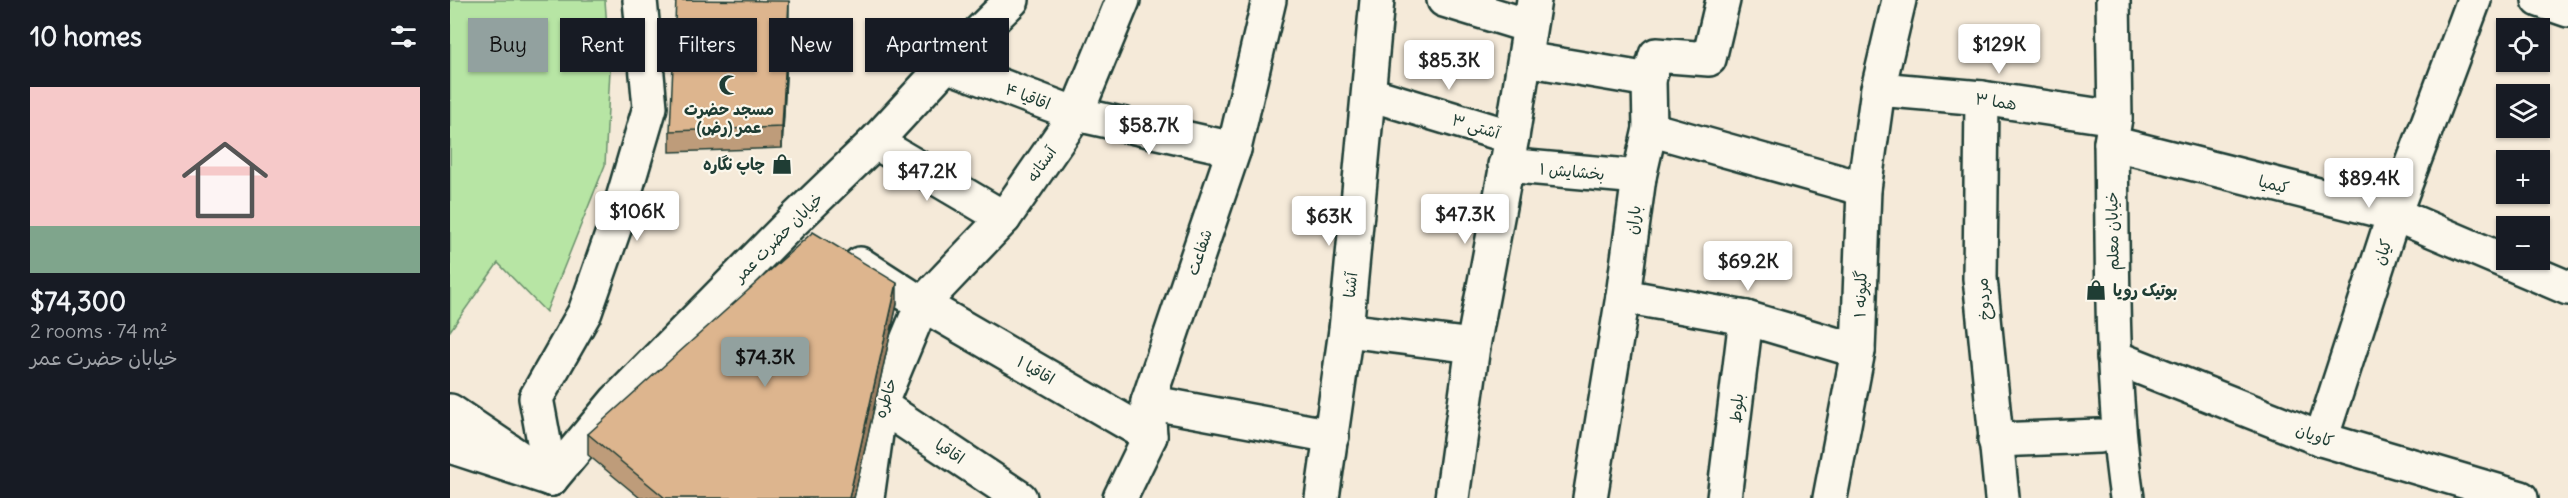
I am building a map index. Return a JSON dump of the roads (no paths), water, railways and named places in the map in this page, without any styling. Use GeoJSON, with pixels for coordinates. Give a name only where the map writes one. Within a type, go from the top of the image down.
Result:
{"type":"FeatureCollection","features":[{"type":"Feature","properties":{"kind":"street"},"geometry":{"type":"LineString","coordinates":[[561,489],[536,398],[585,312],[614,229],[651,107],[640,0]]}},
{"type":"Feature","properties":{"kind":"street","name":"خیابان حضرت عمر"},"geometry":{"type":"LineString","coordinates":[[994,18],[1012,0]]}},
{"type":"Feature","properties":{"kind":"street","name":"آستانه"},"geometry":{"type":"LineString","coordinates":[[922,304],[1004,218],[1076,114],[1122,0]]}},
{"type":"Feature","properties":{"kind":"street","name":"شفاعت"},"geometry":{"type":"LineString","coordinates":[[1120,498],[1150,436],[1148,402],[1234,149],[1269,0]]}},
{"type":"Feature","properties":{"kind":"street","name":"آشنا"},"geometry":{"type":"LineString","coordinates":[[1322,498],[1346,330],[1370,94],[1377,0]]}},
{"type":"Feature","properties":{"kind":"street"},"geometry":{"type":"LineString","coordinates":[[1444,0],[1532,13],[1473,346],[1452,498]]}},
{"type":"Feature","properties":{"kind":"street","name":"باران"},"geometry":{"type":"LineString","coordinates":[[1590,498],[1623,296],[1639,177],[1650,129],[1649,80],[1656,55],[1708,59],[1723,0]]}},
{"type":"Feature","properties":{"kind":"street","name":"گلپونه ۱"},"geometry":{"type":"LineString","coordinates":[[1830,498],[1858,351],[1864,189],[1878,89],[1899,0]]}},
{"type":"Feature","properties":{"kind":"street","name":"خیابان معلم"},"geometry":{"type":"LineString","coordinates":[[2113,0],[2114,357],[2120,454],[2127,498]]}},
{"type":"Feature","properties":{"kind":"street","name":"کیان"},"geometry":{"type":"LineString","coordinates":[[2321,439],[2394,214],[2474,0]]}},
{"type":"Feature","properties":{"kind":"street"},"geometry":{"type":"LineString","coordinates":[[2540,0],[2568,10]]}},
{"type":"Feature","properties":{"kind":"street"},"geometry":{"type":"LineString","coordinates":[[1525,59],[1649,80]]}},
{"type":"Feature","properties":{"kind":"street","name":"خیابان حضرت عمر"},"geometry":{"type":"LineString","coordinates":[[561,489],[616,401],[793,221],[875,142],[940,72]]}},
{"type":"Feature","properties":{"kind":"street","name":"اقاقیا ۴"},"geometry":{"type":"LineString","coordinates":[[965,72],[1076,114],[1234,149]]}},
{"type":"Feature","properties":{"kind":"street","name":"هما ۳"},"geometry":{"type":"LineString","coordinates":[[1878,89],[1982,98],[2113,131]]}},
{"type":"Feature","properties":{"kind":"street","name":"آشتی ۳"},"geometry":{"type":"LineString","coordinates":[[1370,94],[1509,151]]}},
{"type":"Feature","properties":{"kind":"street","name":"مردوخ"},"geometry":{"type":"LineString","coordinates":[[1982,98],[1980,278],[2002,498]]}},
{"type":"Feature","properties":{"kind":"street"},"geometry":{"type":"LineString","coordinates":[[1650,129],[1864,189]]}},
{"type":"Feature","properties":{"kind":"street","name":"کیمیا"},"geometry":{"type":"LineString","coordinates":[[2113,131],[2394,214],[2568,288]]}},
{"type":"Feature","properties":{"kind":"street"},"geometry":{"type":"LineString","coordinates":[[875,142],[1004,218]]}},
{"type":"Feature","properties":{"kind":"street","name":"بخشایش ۱"},"geometry":{"type":"LineString","coordinates":[[1509,151],[1639,177]]}},
{"type":"Feature","properties":{"kind":"street","name":"اقاقیا ۱"},"geometry":{"type":"LineString","coordinates":[[793,221],[922,304],[1150,436]]}},
{"type":"Feature","properties":{"kind":"street"},"geometry":{"type":"LineString","coordinates":[[1623,296],[1746,318],[1858,351]]}},
{"type":"Feature","properties":{"kind":"street","name":"خاطره"},"geometry":{"type":"LineString","coordinates":[[867,498],[880,405],[922,304]]}},
{"type":"Feature","properties":{"kind":"street","name":"بلوط"},"geometry":{"type":"LineString","coordinates":[[1724,498],[1746,318]]}},
{"type":"Feature","properties":{"kind":"street"},"geometry":{"type":"LineString","coordinates":[[1346,330],[1473,346]]}},
{"type":"Feature","properties":{"kind":"street","name":"کاویان"},"geometry":{"type":"LineString","coordinates":[[2114,357],[2321,439],[2521,498]]}},
{"type":"Feature","properties":{"kind":"street"},"geometry":{"type":"LineString","coordinates":[[1148,402],[1332,436]]}},
{"type":"Feature","properties":{"kind":"street","name":"اقاقیا"},"geometry":{"type":"LineString","coordinates":[[880,405],[1020,498]]}},
{"type":"Feature","properties":{"kind":"street"},"geometry":{"type":"LineString","coordinates":[[450,411],[561,489]]}},
{"type":"Feature","properties":{"kind":"street"},"geometry":{"type":"LineString","coordinates":[[1995,440],[2099,436]]}},
{"type":"Feature","properties":{"kind":"street"},"geometry":{"type":"LineString","coordinates":[[450,446],[561,489]]}},
{"type":"Feature","properties":{"kind":"place","name":"مسجد حضرت عمر (رض)"},"geometry":{"type":"Point","coordinates":[729,85]}},
{"type":"Feature","properties":{"kind":"place","name":"چاپ نگاره"},"geometry":{"type":"Point","coordinates":[782,164]}},
{"type":"Feature","properties":{"kind":"place","name":"بوتیک رویا"},"geometry":{"type":"Point","coordinates":[2096,290]}}]}
